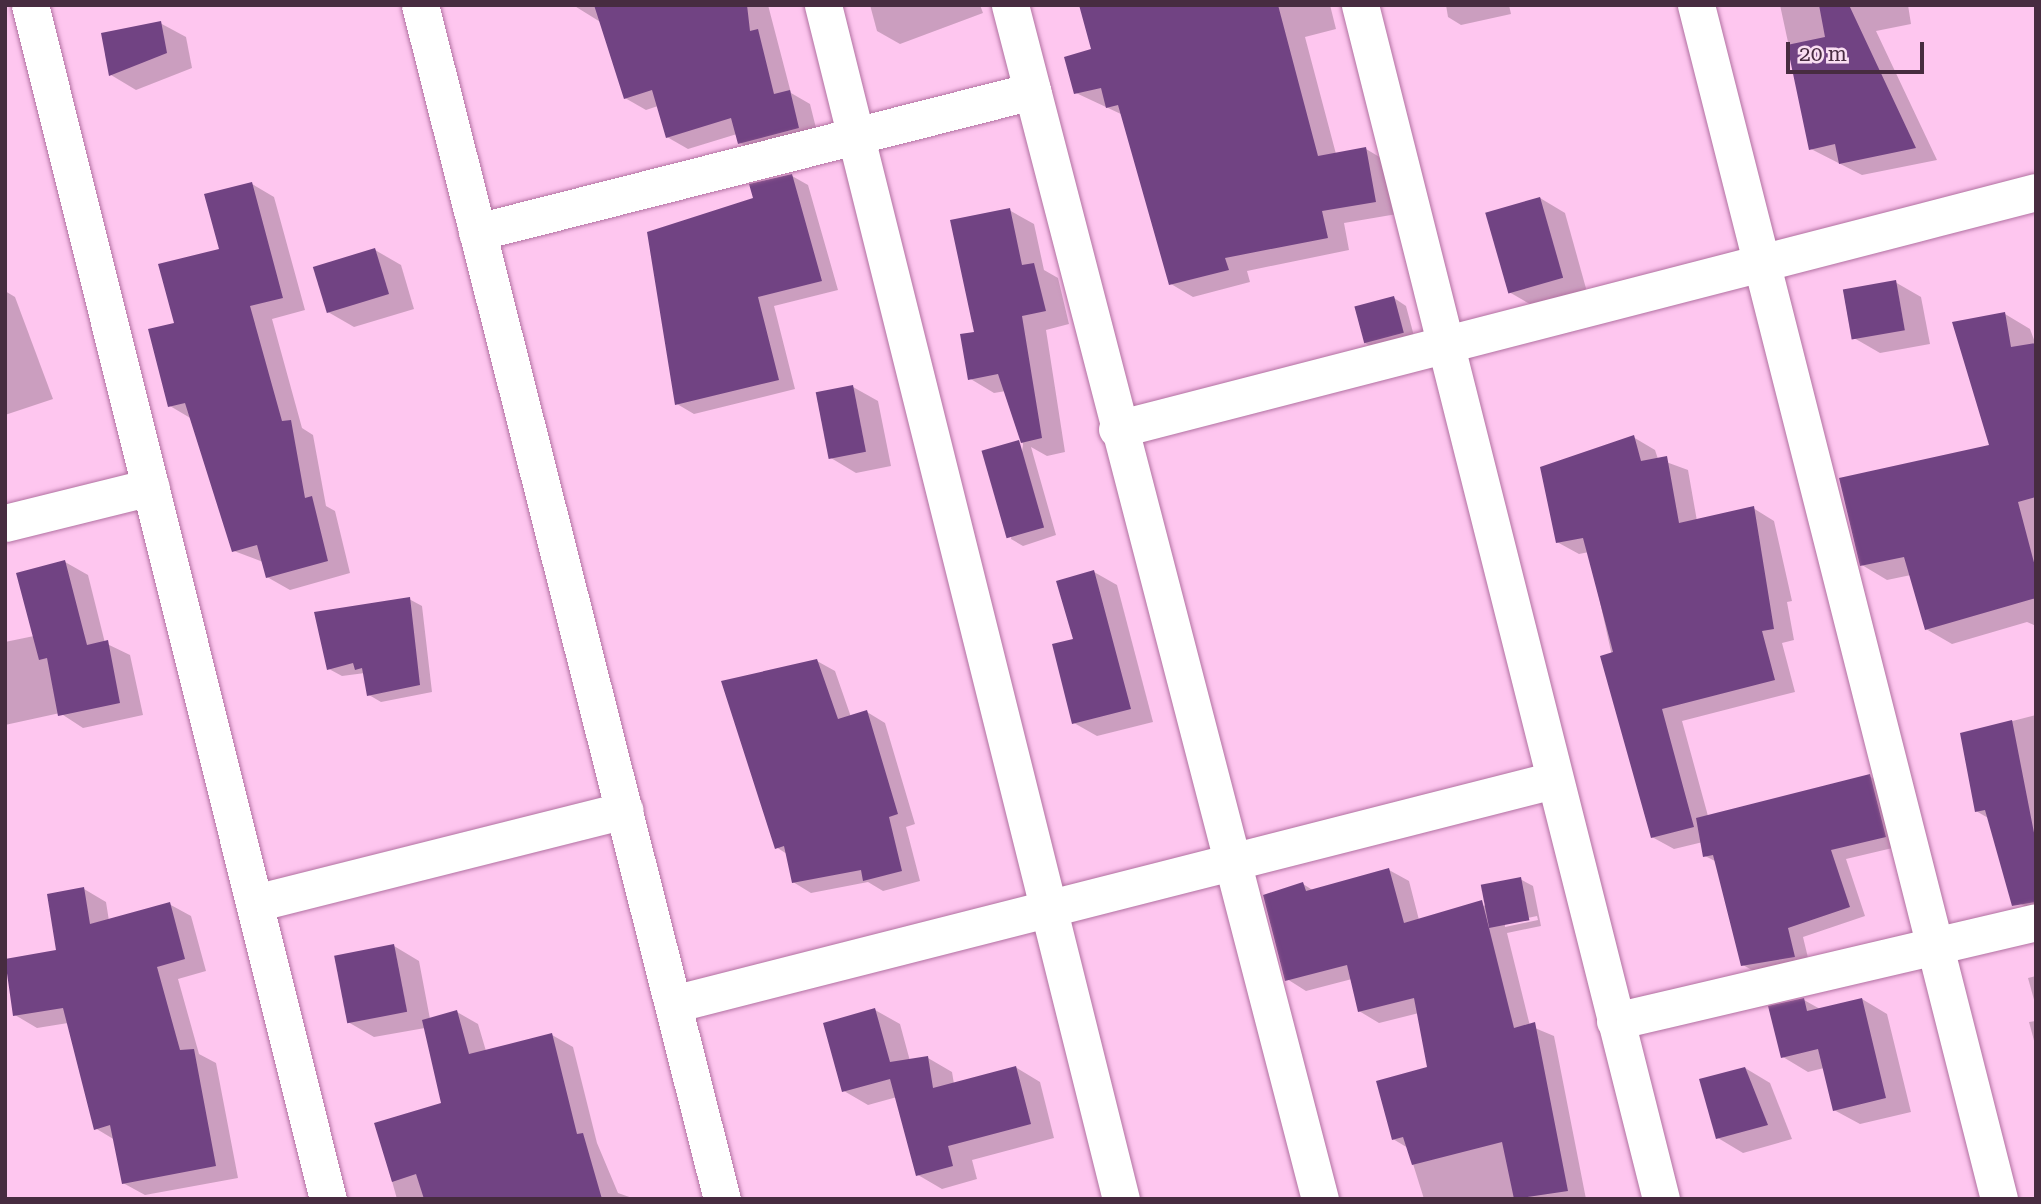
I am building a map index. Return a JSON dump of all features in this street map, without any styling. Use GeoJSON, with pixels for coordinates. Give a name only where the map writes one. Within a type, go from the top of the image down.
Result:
{"type":"FeatureCollection","features":[{"type":"Feature","properties":{"kind":"street"},"geometry":{"type":"LineString","coordinates":[[30,5],[328,1199]]}},
{"type":"Feature","properties":{"kind":"street"},"geometry":{"type":"LineString","coordinates":[[420,5],[722,1199]]}},
{"type":"Feature","properties":{"kind":"street"},"geometry":{"type":"LineString","coordinates":[[823,5],[1121,1199]]}},
{"type":"Feature","properties":{"kind":"street"},"geometry":{"type":"LineString","coordinates":[[1010,5],[1117,429],[1232,857],[1318,1198]]}},
{"type":"Feature","properties":{"kind":"street"},"geometry":{"type":"LineString","coordinates":[[1360,5],[1661,1199]]}},
{"type":"Feature","properties":{"kind":"street"},"geometry":{"type":"LineString","coordinates":[[1696,5],[1999,1199]]}},
{"type":"Feature","properties":{"kind":"street"},"geometry":{"type":"LineString","coordinates":[[477,232],[1032,91]]}},
{"type":"Feature","properties":{"kind":"street"},"geometry":{"type":"LineString","coordinates":[[1117,429],[1443,342],[2036,192]]}},
{"type":"Feature","properties":{"kind":"street"},"geometry":{"type":"LineString","coordinates":[[5,523],[151,487]]}},
{"type":"Feature","properties":{"kind":"street"},"geometry":{"type":"LineString","coordinates":[[673,1004],[1046,904],[1554,779]]}},
{"type":"Feature","properties":{"kind":"street"},"geometry":{"type":"LineString","coordinates":[[255,903],[624,810]]}},
{"type":"Feature","properties":{"kind":"street"},"geometry":{"type":"LineString","coordinates":[[1615,1021],[2036,922]]}},
{"type":"Feature","properties":{"kind":"building"},"geometry":{"type":"Polygon","coordinates":[[[594,5],[747,5],[750,31],[758,29],[774,94],[790,90],[799,128],[738,144],[731,118],[666,138],[652,90],[624,99],[594,5]]]}},
{"type":"Feature","properties":{"kind":"building"},"geometry":{"type":"Polygon","coordinates":[[[1079,5],[1278,5],[1318,156],[1366,147],[1376,202],[1322,211],[1328,238],[1225,258],[1229,270],[1169,285],[1118,105],[1106,108],[1101,88],[1074,94],[1064,57],[1091,49],[1079,5]]]}},
{"type":"Feature","properties":{"kind":"building"},"geometry":{"type":"Polygon","coordinates":[[[1819,5],[1849,5],[1916,148],[1839,164],[1835,144],[1809,150],[1787,45],[1825,37],[1819,5]]]}},
{"type":"Feature","properties":{"kind":"building"},"geometry":{"type":"Polygon","coordinates":[[[161,21],[167,53],[109,76],[101,33],[161,21]]]}},
{"type":"Feature","properties":{"kind":"building"},"geometry":{"type":"Polygon","coordinates":[[[792,174],[822,281],[758,297],[779,380],[675,405],[647,232],[753,198],[749,184],[792,174]]]}},
{"type":"Feature","properties":{"kind":"building"},"geometry":{"type":"Polygon","coordinates":[[[252,182],[283,298],[250,306],[282,421],[291,420],[305,498],[312,496],[328,561],[266,578],[257,545],[232,552],[185,403],[168,407],[148,329],[174,323],[158,264],[219,249],[204,194],[252,182]]]}},
{"type":"Feature","properties":{"kind":"building"},"geometry":{"type":"Polygon","coordinates":[[[1540,197],[1563,278],[1508,293],[1485,213],[1540,197]]]}},
{"type":"Feature","properties":{"kind":"building"},"geometry":{"type":"Polygon","coordinates":[[[1010,208],[1022,265],[1034,263],[1046,311],[1022,316],[1042,438],[1021,443],[998,374],[968,380],[960,334],[974,332],[950,220],[1010,208]]]}},
{"type":"Feature","properties":{"kind":"building"},"geometry":{"type":"Polygon","coordinates":[[[375,248],[389,294],[327,313],[313,267],[375,248]]]}},
{"type":"Feature","properties":{"kind":"building"},"geometry":{"type":"Polygon","coordinates":[[[1896,280],[1905,330],[1852,340],[1843,289],[1896,280]]]}},
{"type":"Feature","properties":{"kind":"building"},"geometry":{"type":"Polygon","coordinates":[[[1394,296],[1404,333],[1364,343],[1354,307],[1394,296]]]}},
{"type":"Feature","properties":{"kind":"building"},"geometry":{"type":"Polygon","coordinates":[[[2005,312],[2011,347],[2036,343],[2036,497],[2018,502],[2036,570],[2036,598],[1925,630],[1904,557],[1860,566],[1839,478],[1989,445],[1952,322],[2005,312]]]}},
{"type":"Feature","properties":{"kind":"building"},"geometry":{"type":"Polygon","coordinates":[[[853,385],[866,452],[829,459],[816,392],[853,385]]]}},
{"type":"Feature","properties":{"kind":"building"},"geometry":{"type":"Polygon","coordinates":[[[1634,435],[1641,461],[1667,456],[1679,523],[1754,506],[1774,629],[1762,631],[1775,680],[1662,709],[1694,827],[1651,838],[1600,656],[1613,652],[1583,538],[1556,543],[1540,467],[1634,435]]]}},
{"type":"Feature","properties":{"kind":"building"},"geometry":{"type":"Polygon","coordinates":[[[1019,440],[1044,527],[1007,538],[982,451],[1019,440]]]}},
{"type":"Feature","properties":{"kind":"building"},"geometry":{"type":"Polygon","coordinates":[[[65,560],[87,645],[108,640],[120,703],[58,716],[47,658],[39,660],[16,573],[65,560]]]}},
{"type":"Feature","properties":{"kind":"building"},"geometry":{"type":"Polygon","coordinates":[[[1094,570],[1131,709],[1072,724],[1052,644],[1073,639],[1056,581],[1094,570]]]}},
{"type":"Feature","properties":{"kind":"building"},"geometry":{"type":"Polygon","coordinates":[[[410,597],[420,685],[367,696],[362,668],[355,670],[353,663],[327,670],[314,612],[410,597]]]}},
{"type":"Feature","properties":{"kind":"building"},"geometry":{"type":"Polygon","coordinates":[[[817,659],[838,719],[867,710],[898,814],[889,817],[902,871],[863,881],[861,870],[792,883],[784,846],[775,849],[721,681],[817,659]]]}},
{"type":"Feature","properties":{"kind":"building"},"geometry":{"type":"Polygon","coordinates":[[[2012,720],[2036,843],[2036,902],[2012,906],[1985,810],[1975,812],[1960,733],[2012,720]]]}},
{"type":"Feature","properties":{"kind":"building"},"geometry":{"type":"Polygon","coordinates":[[[1870,774],[1886,837],[1831,850],[1850,907],[1788,928],[1795,957],[1741,966],[1713,855],[1703,857],[1696,818],[1870,774]]]}},
{"type":"Feature","properties":{"kind":"building"},"geometry":{"type":"Polygon","coordinates":[[[1389,868],[1404,923],[1482,900],[1514,1028],[1535,1022],[1568,1191],[1514,1199],[1502,1142],[1412,1165],[1403,1137],[1392,1140],[1376,1081],[1427,1067],[1414,998],[1358,1012],[1347,965],[1285,981],[1263,895],[1303,882],[1306,891],[1389,868]]]}},
{"type":"Feature","properties":{"kind":"building"},"geometry":{"type":"Polygon","coordinates":[[[1521,877],[1529,920],[1489,928],[1481,885],[1521,877]]]}},
{"type":"Feature","properties":{"kind":"building"},"geometry":{"type":"Polygon","coordinates":[[[84,887],[90,924],[170,902],[185,959],[157,967],[180,1050],[194,1049],[216,1166],[122,1184],[110,1125],[94,1130],[63,1008],[13,1016],[5,959],[56,950],[47,894],[84,887]]]}},
{"type":"Feature","properties":{"kind":"building"},"geometry":{"type":"Polygon","coordinates":[[[394,944],[407,1012],[347,1023],[334,956],[394,944]]]}},
{"type":"Feature","properties":{"kind":"building"},"geometry":{"type":"Polygon","coordinates":[[[1804,998],[1807,1011],[1862,998],[1886,1098],[1833,1111],[1818,1049],[1781,1058],[1768,1006],[1804,998]]]}},
{"type":"Feature","properties":{"kind":"building"},"geometry":{"type":"Polygon","coordinates":[[[875,1008],[890,1062],[928,1056],[933,1088],[1016,1066],[1031,1124],[948,1146],[953,1166],[916,1176],[890,1079],[842,1092],[823,1023],[875,1008]]]}},
{"type":"Feature","properties":{"kind":"building"},"geometry":{"type":"Polygon","coordinates":[[[457,1010],[469,1054],[552,1033],[577,1134],[583,1133],[602,1199],[424,1199],[416,1174],[392,1182],[374,1123],[441,1103],[422,1020],[457,1010]]]}},
{"type":"Feature","properties":{"kind":"building"},"geometry":{"type":"Polygon","coordinates":[[[1745,1067],[1768,1125],[1716,1139],[1699,1079],[1745,1067]]]}}]}
